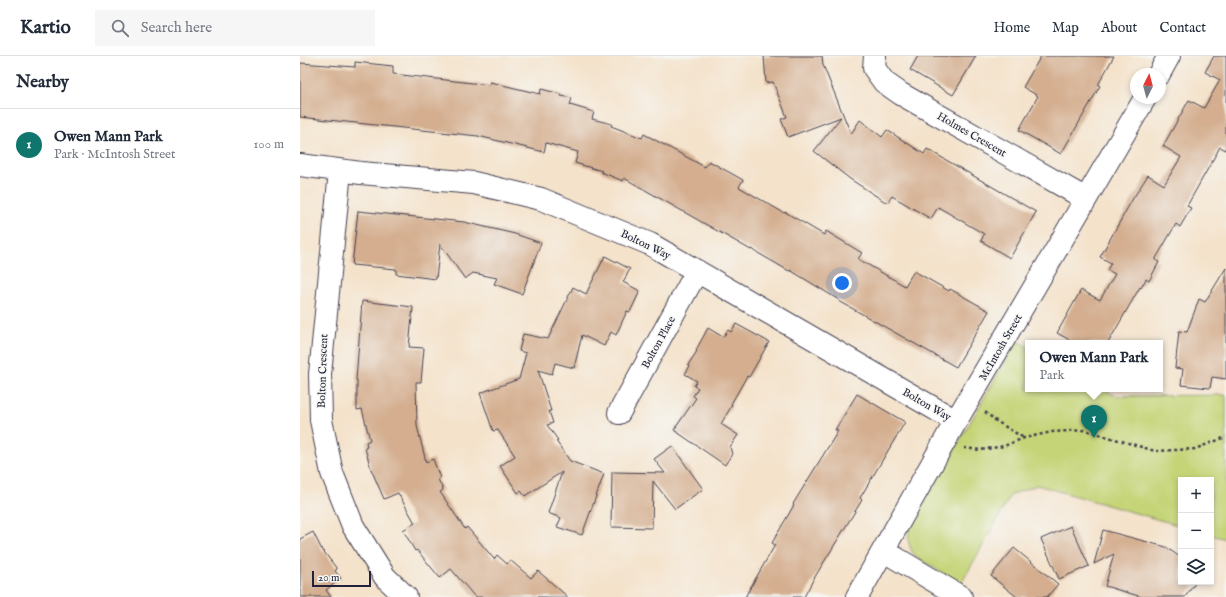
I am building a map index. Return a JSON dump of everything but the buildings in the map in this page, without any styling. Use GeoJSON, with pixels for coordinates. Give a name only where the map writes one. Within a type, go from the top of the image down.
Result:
{"type":"FeatureCollection","features":[{"type":"Feature","properties":{"kind":"street","name":"Holmes Crescent"},"geometry":{"type":"LineString","coordinates":[[875,56],[874,68],[884,82],[895,90],[1086,199]]}},
{"type":"Feature","properties":{"kind":"street"},"geometry":{"type":"LineString","coordinates":[[1162,68],[1169,56]]}},
{"type":"Feature","properties":{"kind":"street","name":"McIntosh Street"},"geometry":{"type":"LineString","coordinates":[[857,597],[951,430],[1141,104]]}},
{"type":"Feature","properties":{"kind":"street","name":"Bolton Way"},"geometry":{"type":"LineString","coordinates":[[300,165],[340,171],[474,183],[541,199],[650,244],[697,271],[951,430]]}},
{"type":"Feature","properties":{"kind":"street","name":"Bolton Crescent"},"geometry":{"type":"LineString","coordinates":[[340,171],[320,374],[321,420],[332,473],[353,526],[386,577],[406,597]]}},
{"type":"Feature","properties":{"kind":"street","name":"Bolton Place"},"geometry":{"type":"LineString","coordinates":[[619,413],[697,271]]}},
{"type":"Feature","properties":{"kind":"street"},"geometry":{"type":"LineString","coordinates":[[884,551],[961,597]]}},
{"type":"Feature","properties":{"kind":"path"},"geometry":{"type":"LineString","coordinates":[[968,402],[1024,438]]}},
{"type":"Feature","properties":{"kind":"path"},"geometry":{"type":"LineString","coordinates":[[951,430],[960,447],[980,450],[1004,446],[1024,438],[1052,432],[1085,430],[1155,451],[1195,449],[1226,437]]}},
{"type":"Feature","properties":{"kind":"green space"},"geometry":{"type":"Polygon","coordinates":[[[1017,341],[1025,345],[1025,392],[1109,392],[1116,396],[1226,395],[1226,539],[1214,536],[1214,477],[1178,477],[1178,525],[1037,485],[1011,495],[961,584],[916,557],[911,549],[908,538],[911,525],[1017,341]]]}},
{"type":"Feature","properties":{"kind":"place","name":"Owen Mann Park"},"geometry":{"type":"Point","coordinates":[1094,438]}}]}
